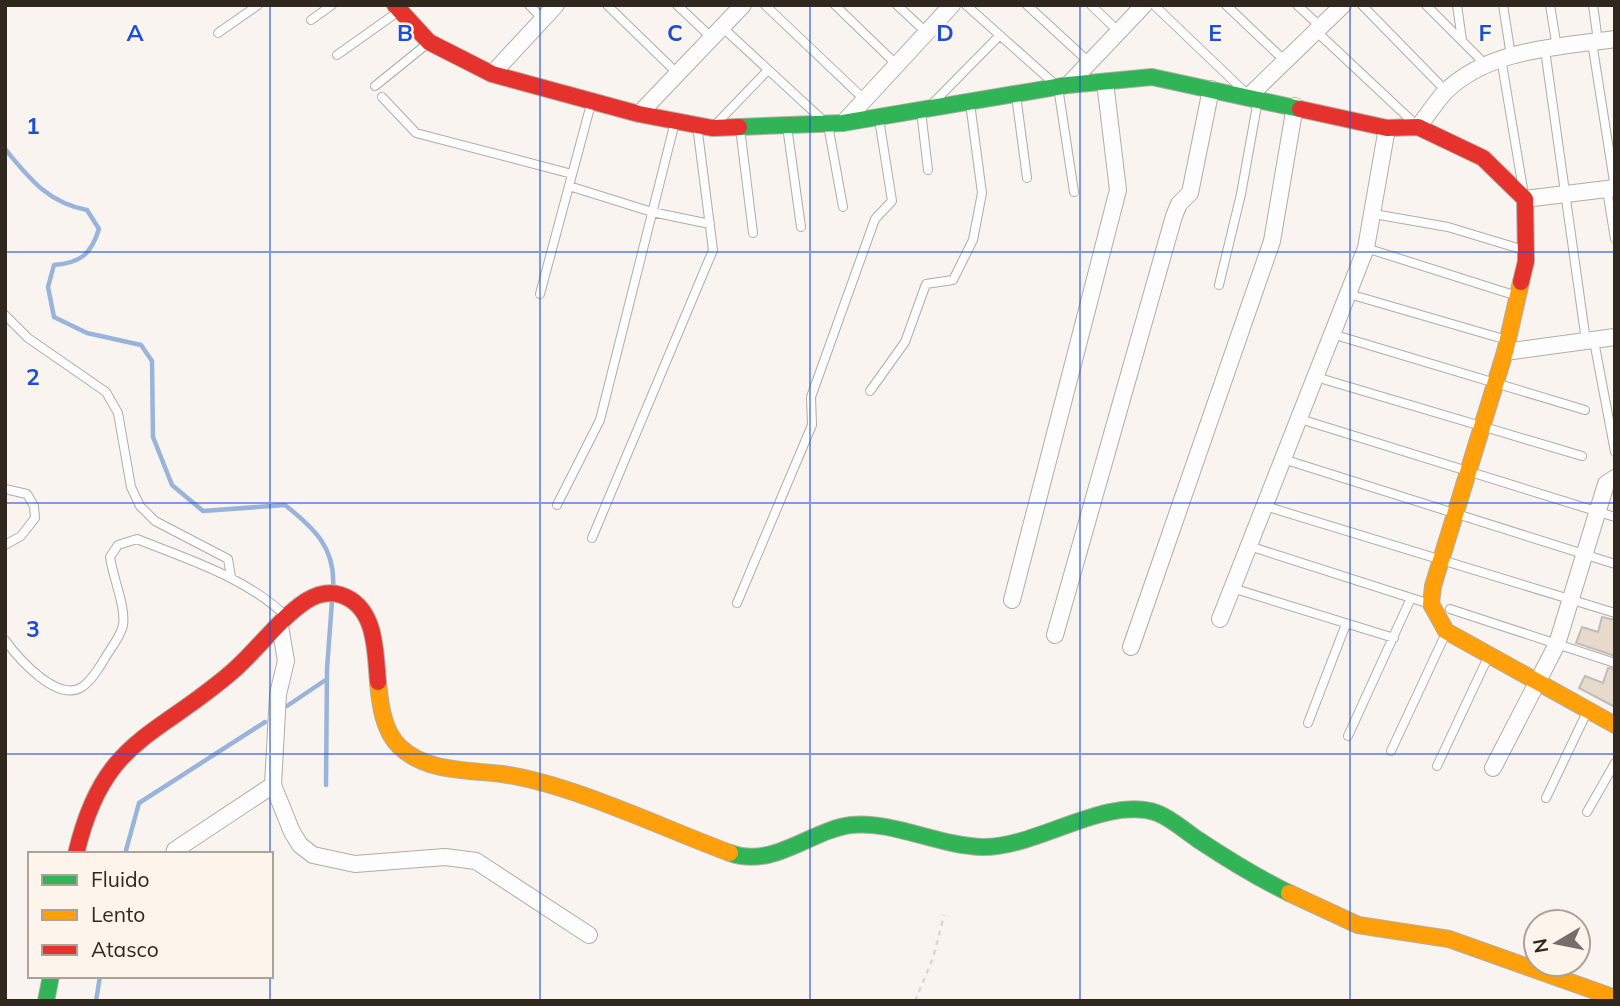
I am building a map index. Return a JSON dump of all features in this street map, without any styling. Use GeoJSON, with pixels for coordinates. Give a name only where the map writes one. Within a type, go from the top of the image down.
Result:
{"type":"FeatureCollection","features":[{"type":"Feature","properties":{"kind":"main road"},"geometry":{"type":"LineString","coordinates":[[397,8],[429,42],[492,74],[639,114],[704,127],[835,124],[1063,86],[1152,76],[1387,128],[1418,127],[1483,158],[1525,199],[1525,250],[1506,346],[1441,560],[1431,604],[1447,631],[1615,725]]}},
{"type":"Feature","properties":{"kind":"main road"},"geometry":{"type":"LineString","coordinates":[[76,852],[81,829],[108,771],[127,750],[211,689],[312,597],[327,592],[348,597],[364,612],[375,644],[379,700],[385,726],[399,746],[422,759],[449,768],[530,779],[748,857],[784,853],[832,832],[864,824],[953,845],[1003,846],[1042,839],[1094,817],[1141,808],[1158,813],[1253,876],[1358,925],[1449,939],[1615,998]]}},
{"type":"Feature","properties":{"kind":"main road"},"geometry":{"type":"LineString","coordinates":[[46,1001],[51,978]]}},
{"type":"Feature","properties":{"kind":"street"},"geometry":{"type":"LineString","coordinates":[[492,74],[556,5]]}},
{"type":"Feature","properties":{"kind":"street"},"geometry":{"type":"LineString","coordinates":[[639,114],[743,5]]}},
{"type":"Feature","properties":{"kind":"street"},"geometry":{"type":"LineString","coordinates":[[835,124],[864,100],[952,5]]}},
{"type":"Feature","properties":{"kind":"street"},"geometry":{"type":"LineString","coordinates":[[1063,86],[1090,63],[1144,5]]}},
{"type":"Feature","properties":{"kind":"street"},"geometry":{"type":"LineString","coordinates":[[1254,97],[1285,61],[1343,5]]}},
{"type":"Feature","properties":{"kind":"street"},"geometry":{"type":"LineString","coordinates":[[1418,127],[1446,91],[1499,59],[1615,39]]}},
{"type":"Feature","properties":{"kind":"street"},"geometry":{"type":"LineString","coordinates":[[1012,600],[1118,190],[1105,82]]}},
{"type":"Feature","properties":{"kind":"street"},"geometry":{"type":"LineString","coordinates":[[1055,635],[1174,216],[1179,204],[1191,193],[1211,89]]}},
{"type":"Feature","properties":{"kind":"street"},"geometry":{"type":"LineString","coordinates":[[1131,647],[1272,241],[1295,106]]}},
{"type":"Feature","properties":{"kind":"street"},"geometry":{"type":"LineString","coordinates":[[1220,619],[1366,248],[1387,128]]}},
{"type":"Feature","properties":{"kind":"street"},"geometry":{"type":"LineString","coordinates":[[1525,199],[1612,189]]}},
{"type":"Feature","properties":{"kind":"street"},"geometry":{"type":"LineString","coordinates":[[1506,346],[1615,337]]}},
{"type":"Feature","properties":{"kind":"street"},"geometry":{"type":"LineString","coordinates":[[1493,768],[1557,644],[1586,555],[1607,514],[1606,484],[1615,478]]}},
{"type":"Feature","properties":{"kind":"street"},"geometry":{"type":"LineString","coordinates":[[284,622],[286,661],[278,694],[274,785],[292,832],[313,855],[355,864],[384,864],[445,857],[476,861],[589,935]]}},
{"type":"Feature","properties":{"kind":"street"},"geometry":{"type":"LineString","coordinates":[[175,852],[274,785]]}},
{"type":"Feature","properties":{"kind":"lane"},"geometry":{"type":"LineString","coordinates":[[218,33],[258,5]]}},
{"type":"Feature","properties":{"kind":"lane"},"geometry":{"type":"LineString","coordinates":[[311,20],[332,5]]}},
{"type":"Feature","properties":{"kind":"lane"},"geometry":{"type":"LineString","coordinates":[[529,5],[543,19]]}},
{"type":"Feature","properties":{"kind":"lane"},"geometry":{"type":"LineString","coordinates":[[607,5],[678,74]]}},
{"type":"Feature","properties":{"kind":"lane"},"geometry":{"type":"LineString","coordinates":[[677,5],[768,70],[835,124],[843,207]]}},
{"type":"Feature","properties":{"kind":"lane"},"geometry":{"type":"LineString","coordinates":[[765,5],[864,100]]}},
{"type":"Feature","properties":{"kind":"lane"},"geometry":{"type":"LineString","coordinates":[[835,5],[897,65]]}},
{"type":"Feature","properties":{"kind":"lane"},"geometry":{"type":"LineString","coordinates":[[897,5],[927,33]]}},
{"type":"Feature","properties":{"kind":"lane"},"geometry":{"type":"LineString","coordinates":[[966,5],[999,36],[1063,86],[1074,192]]}},
{"type":"Feature","properties":{"kind":"lane"},"geometry":{"type":"LineString","coordinates":[[1027,5],[1090,63]]}},
{"type":"Feature","properties":{"kind":"lane"},"geometry":{"type":"LineString","coordinates":[[1091,5],[1119,32]]}},
{"type":"Feature","properties":{"kind":"lane"},"geometry":{"type":"LineString","coordinates":[[1154,5],[1254,97],[1241,194],[1219,285]]}},
{"type":"Feature","properties":{"kind":"lane"},"geometry":{"type":"LineString","coordinates":[[1226,5],[1285,61]]}},
{"type":"Feature","properties":{"kind":"lane"},"geometry":{"type":"LineString","coordinates":[[1297,5],[1418,127]]}},
{"type":"Feature","properties":{"kind":"lane"},"geometry":{"type":"LineString","coordinates":[[1362,5],[1446,91]]}},
{"type":"Feature","properties":{"kind":"lane"},"geometry":{"type":"LineString","coordinates":[[1426,5],[1462,40],[1499,59]]}},
{"type":"Feature","properties":{"kind":"lane"},"geometry":{"type":"LineString","coordinates":[[1457,5],[1462,40]]}},
{"type":"Feature","properties":{"kind":"lane"},"geometry":{"type":"LineString","coordinates":[[1503,5],[1499,59],[1525,199]]}},
{"type":"Feature","properties":{"kind":"lane"},"geometry":{"type":"LineString","coordinates":[[1550,5],[1551,49],[1567,195],[1590,341],[1615,452]]}},
{"type":"Feature","properties":{"kind":"lane"},"geometry":{"type":"LineString","coordinates":[[1592,5],[1615,239]]}},
{"type":"Feature","properties":{"kind":"lane"},"geometry":{"type":"LineString","coordinates":[[337,55],[397,8]]}},
{"type":"Feature","properties":{"kind":"lane"},"geometry":{"type":"LineString","coordinates":[[928,170],[924,110],[999,36]]}},
{"type":"Feature","properties":{"kind":"lane"},"geometry":{"type":"LineString","coordinates":[[375,86],[429,42]]}},
{"type":"Feature","properties":{"kind":"lane"},"geometry":{"type":"LineString","coordinates":[[592,538],[713,250],[704,127],[768,70]]}},
{"type":"Feature","properties":{"kind":"lane"},"geometry":{"type":"LineString","coordinates":[[1016,95],[1027,177]]}},
{"type":"Feature","properties":{"kind":"lane"},"geometry":{"type":"LineString","coordinates":[[382,97],[416,133],[572,174]]}},
{"type":"Feature","properties":{"kind":"lane"},"geometry":{"type":"LineString","coordinates":[[540,294],[592,100]]}},
{"type":"Feature","properties":{"kind":"lane"},"geometry":{"type":"LineString","coordinates":[[870,391],[905,342],[926,284],[953,280],[973,240],[982,193],[970,102]]}},
{"type":"Feature","properties":{"kind":"lane"},"geometry":{"type":"LineString","coordinates":[[737,603],[812,425],[811,397],[876,219],[892,201],[878,117]]}},
{"type":"Feature","properties":{"kind":"lane"},"geometry":{"type":"LineString","coordinates":[[557,505],[600,420],[675,122]]}},
{"type":"Feature","properties":{"kind":"lane"},"geometry":{"type":"LineString","coordinates":[[786,126],[800,227]]}},
{"type":"Feature","properties":{"kind":"lane"},"geometry":{"type":"LineString","coordinates":[[740,127],[753,233]]}},
{"type":"Feature","properties":{"kind":"lane"},"geometry":{"type":"LineString","coordinates":[[569,186],[652,212],[710,224]]}},
{"type":"Feature","properties":{"kind":"lane"},"geometry":{"type":"LineString","coordinates":[[1374,214],[1448,227],[1525,250]]}},
{"type":"Feature","properties":{"kind":"lane"},"geometry":{"type":"LineString","coordinates":[[1366,248],[1518,296]]}},
{"type":"Feature","properties":{"kind":"lane"},"geometry":{"type":"LineString","coordinates":[[1349,294],[1506,346]]}},
{"type":"Feature","properties":{"kind":"lane"},"geometry":{"type":"LineString","coordinates":[[5,315],[28,338],[106,392],[118,412],[131,487],[140,506],[155,521],[228,559],[231,577]]}},
{"type":"Feature","properties":{"kind":"lane"},"geometry":{"type":"LineString","coordinates":[[1332,334],[1585,410]]}},
{"type":"Feature","properties":{"kind":"lane"},"geometry":{"type":"LineString","coordinates":[[1316,377],[1582,456]]}},
{"type":"Feature","properties":{"kind":"lane"},"geometry":{"type":"LineString","coordinates":[[1300,419],[1607,514]]}},
{"type":"Feature","properties":{"kind":"lane"},"geometry":{"type":"LineString","coordinates":[[1283,459],[1615,564]]}},
{"type":"Feature","properties":{"kind":"lane"},"geometry":{"type":"LineString","coordinates":[[5,489],[27,494],[34,506],[35,518],[21,536],[5,545]]}},
{"type":"Feature","properties":{"kind":"lane"},"geometry":{"type":"LineString","coordinates":[[1265,506],[1615,613]]}},
{"type":"Feature","properties":{"kind":"lane"},"geometry":{"type":"LineString","coordinates":[[5,640],[46,682],[64,691],[80,688],[95,674],[123,627],[124,608],[114,583],[110,557],[118,545],[137,539],[231,577],[267,599],[284,622]]}},
{"type":"Feature","properties":{"kind":"lane"},"geometry":{"type":"LineString","coordinates":[[1249,546],[1431,604]]}},
{"type":"Feature","properties":{"kind":"lane"},"geometry":{"type":"LineString","coordinates":[[1232,588],[1394,638]]}},
{"type":"Feature","properties":{"kind":"lane"},"geometry":{"type":"LineString","coordinates":[[1348,736],[1411,598]]}},
{"type":"Feature","properties":{"kind":"lane"},"geometry":{"type":"LineString","coordinates":[[1450,609],[1615,663]]}},
{"type":"Feature","properties":{"kind":"lane"},"geometry":{"type":"LineString","coordinates":[[1308,723],[1346,624]]}},
{"type":"Feature","properties":{"kind":"lane"},"geometry":{"type":"LineString","coordinates":[[1391,751],[1447,631]]}},
{"type":"Feature","properties":{"kind":"lane"},"geometry":{"type":"LineString","coordinates":[[1437,766],[1489,654]]}},
{"type":"Feature","properties":{"kind":"lane"},"geometry":{"type":"LineString","coordinates":[[1546,798],[1588,710]]}},
{"type":"Feature","properties":{"kind":"lane"},"geometry":{"type":"LineString","coordinates":[[1587,812],[1615,763]]}},
{"type":"Feature","properties":{"kind":"path"},"geometry":{"type":"LineString","coordinates":[[915,1001],[933,958],[944,915]]}},
{"type":"Feature","properties":{"kind":"building"},"geometry":{"type":"Polygon","coordinates":[[[1602,617],[1615,620],[1615,656],[1576,643],[1582,627],[1598,632],[1602,617]]]}},
{"type":"Feature","properties":{"kind":"building"},"geometry":{"type":"Polygon","coordinates":[[[1608,668],[1615,669],[1615,707],[1579,688],[1585,676],[1603,683],[1608,668]]]}},
{"type":"Feature","properties":{"kind":"waterway"},"geometry":{"type":"LineString","coordinates":[[5,149],[32,180],[51,196],[73,207],[87,210],[99,229],[84,256],[54,265],[48,287],[54,317],[87,333],[141,345],[152,361],[153,437],[172,485],[203,511],[285,505],[314,531],[327,550],[331,561],[333,588]]}},
{"type":"Feature","properties":{"kind":"waterway"},"geometry":{"type":"LineString","coordinates":[[326,785],[327,669],[332,601]]}},
{"type":"Feature","properties":{"kind":"waterway"},"geometry":{"type":"LineString","coordinates":[[287,706],[327,679]]}},
{"type":"Feature","properties":{"kind":"waterway"},"geometry":{"type":"LineString","coordinates":[[126,852],[139,803],[265,722]]}},
{"type":"Feature","properties":{"kind":"waterway"},"geometry":{"type":"LineString","coordinates":[[96,1001],[100,978]]}},
{"type":"Feature","properties":{"kind":"traffic: fast"},"geometry":{"type":"LineString","coordinates":[[739,127],[843,123],[1068,85],[1152,77],[1300,109]]}},
{"type":"Feature","properties":{"kind":"traffic: fast"},"geometry":{"type":"LineString","coordinates":[[730,853],[746,857],[761,856],[792,847],[836,828],[866,824],[966,846],[1003,845],[1026,840],[1094,816],[1137,809],[1167,818],[1231,861],[1289,893]]}},
{"type":"Feature","properties":{"kind":"traffic: fast"},"geometry":{"type":"LineString","coordinates":[[46,1001],[51,978]]}},
{"type":"Feature","properties":{"kind":"traffic: slow"},"geometry":{"type":"LineString","coordinates":[[1521,282],[1505,352],[1433,586],[1431,604],[1446,631],[1615,725]]}},
{"type":"Feature","properties":{"kind":"traffic: slow"},"geometry":{"type":"LineString","coordinates":[[378,682],[381,708],[394,741],[422,761],[448,768],[529,779],[558,787],[730,853]]}},
{"type":"Feature","properties":{"kind":"traffic: slow"},"geometry":{"type":"LineString","coordinates":[[1289,893],[1358,925],[1449,939],[1615,998]]}},
{"type":"Feature","properties":{"kind":"traffic: jam"},"geometry":{"type":"LineString","coordinates":[[395,5],[429,42],[492,74],[639,114],[712,128],[739,127]]}},
{"type":"Feature","properties":{"kind":"traffic: jam"},"geometry":{"type":"LineString","coordinates":[[1300,109],[1387,128],[1418,127],[1483,158],[1525,199],[1526,261],[1521,282]]}},
{"type":"Feature","properties":{"kind":"traffic: jam"},"geometry":{"type":"LineString","coordinates":[[77,852],[87,816],[101,786],[117,763],[135,744],[233,671],[287,616],[310,599],[332,593],[353,601],[362,609],[372,632],[378,682]]}}]}
